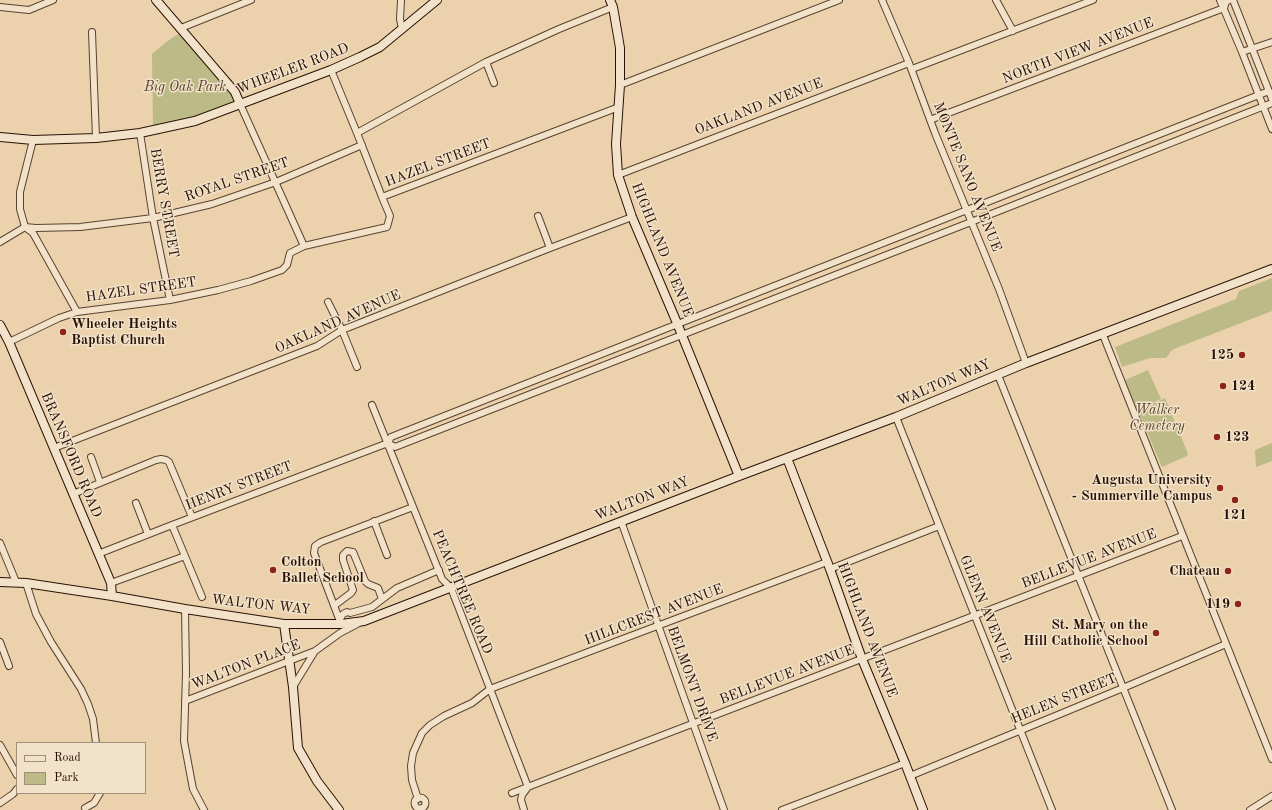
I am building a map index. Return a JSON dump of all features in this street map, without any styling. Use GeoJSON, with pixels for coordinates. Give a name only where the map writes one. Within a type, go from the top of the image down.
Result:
{"type":"FeatureCollection","features":[{"type":"Feature","properties":{"kind":"main road"},"geometry":{"type":"LineString","coordinates":[[156,0],[235,92],[240,104]]}},
{"type":"Feature","properties":{"kind":"main road","name":"WHEELER ROAD"},"geometry":{"type":"LineString","coordinates":[[0,137],[33,140],[96,138],[140,133],[195,121],[331,70],[380,47],[437,0]]}},
{"type":"Feature","properties":{"kind":"main road","name":"HIGHLAND AVENUE"},"geometry":{"type":"LineString","coordinates":[[612,3],[620,48],[620,84],[616,144],[618,174],[632,217],[678,323],[739,476]]}},
{"type":"Feature","properties":{"kind":"main road","name":"WALTON WAY"},"geometry":{"type":"LineString","coordinates":[[0,582],[26,583],[284,624],[364,621],[621,521],[896,417],[1026,363],[1272,269]]}},
{"type":"Feature","properties":{"kind":"main road","name":"BRANSFORD ROAD"},"geometry":{"type":"LineString","coordinates":[[0,325],[9,342],[111,583],[112,596]]}},
{"type":"Feature","properties":{"kind":"main road","name":"HIGHLAND AVENUE"},"geometry":{"type":"LineString","coordinates":[[787,458],[862,658],[905,763],[922,810]]}},
{"type":"Feature","properties":{"kind":"main road"},"geometry":{"type":"LineString","coordinates":[[284,624],[298,748],[317,781],[339,810]]}},
{"type":"Feature","properties":{"kind":"street"},"geometry":{"type":"LineString","coordinates":[[0,6],[29,10],[53,0]]}},
{"type":"Feature","properties":{"kind":"street"},"geometry":{"type":"LineString","coordinates":[[181,28],[251,0]]}},
{"type":"Feature","properties":{"kind":"street"},"geometry":{"type":"LineString","coordinates":[[400,0],[400,19],[402,29]]}},
{"type":"Feature","properties":{"kind":"street"},"geometry":{"type":"LineString","coordinates":[[620,84],[839,0]]}},
{"type":"Feature","properties":{"kind":"street","name":"MONTE SANO AVENUE"},"geometry":{"type":"LineString","coordinates":[[882,0],[912,69],[930,120],[1000,289],[1026,363]]}},
{"type":"Feature","properties":{"kind":"street"},"geometry":{"type":"LineString","coordinates":[[996,0],[1013,31]]}},
{"type":"Feature","properties":{"kind":"street"},"geometry":{"type":"LineString","coordinates":[[912,69],[1093,0]]}},
{"type":"Feature","properties":{"kind":"street"},"geometry":{"type":"LineString","coordinates":[[1220,0],[1272,129]]}},
{"type":"Feature","properties":{"kind":"street"},"geometry":{"type":"LineString","coordinates":[[1224,8],[1226,2],[1229,0]]}},
{"type":"Feature","properties":{"kind":"street"},"geometry":{"type":"LineString","coordinates":[[1233,0],[1272,99]]}},
{"type":"Feature","properties":{"kind":"street"},"geometry":{"type":"LineString","coordinates":[[358,132],[486,62],[612,3]]}},
{"type":"Feature","properties":{"kind":"street","name":"NORTH VIEW AVENUE"},"geometry":{"type":"LineString","coordinates":[[930,120],[1224,8]]}},
{"type":"Feature","properties":{"kind":"street"},"geometry":{"type":"LineString","coordinates":[[92,32],[96,138]]}},
{"type":"Feature","properties":{"kind":"street"},"geometry":{"type":"LineString","coordinates":[[1242,52],[1272,42]]}},
{"type":"Feature","properties":{"kind":"street"},"geometry":{"type":"LineString","coordinates":[[486,62],[494,83]]}},
{"type":"Feature","properties":{"kind":"street","name":"OAKLAND AVENUE"},"geometry":{"type":"LineString","coordinates":[[618,174],[909,63]]}},
{"type":"Feature","properties":{"kind":"street"},"geometry":{"type":"LineString","coordinates":[[331,70],[358,132],[382,197]]}},
{"type":"Feature","properties":{"kind":"street","name":"HENRY STREET"},"geometry":{"type":"LineString","coordinates":[[98,554],[388,443],[391,437],[1269,91]]}},
{"type":"Feature","properties":{"kind":"street","name":"HENRY STREET"},"geometry":{"type":"LineString","coordinates":[[388,443],[395,446],[458,422],[971,222],[1272,102]]}},
{"type":"Feature","properties":{"kind":"street"},"geometry":{"type":"LineString","coordinates":[[240,104],[304,246]]}},
{"type":"Feature","properties":{"kind":"street","name":"HAZEL STREET"},"geometry":{"type":"LineString","coordinates":[[9,342],[59,318],[77,312],[170,300],[218,290],[282,270],[287,265],[290,254],[304,246],[387,226],[390,216],[382,197],[619,107]]}},
{"type":"Feature","properties":{"kind":"street","name":"BERRY STREET"},"geometry":{"type":"LineString","coordinates":[[140,133],[154,218],[170,300]]}},
{"type":"Feature","properties":{"kind":"street"},"geometry":{"type":"LineString","coordinates":[[1157,135],[1161,146]]}},
{"type":"Feature","properties":{"kind":"street"},"geometry":{"type":"LineString","coordinates":[[33,140],[20,192],[20,210],[25,227],[32,233],[77,312]]}},
{"type":"Feature","properties":{"kind":"street","name":"ROYAL STREET"},"geometry":{"type":"LineString","coordinates":[[25,227],[80,227],[154,218],[212,204],[276,182],[362,145]]}},
{"type":"Feature","properties":{"kind":"street"},"geometry":{"type":"LineString","coordinates":[[1089,162],[1093,174]]}},
{"type":"Feature","properties":{"kind":"street"},"geometry":{"type":"LineString","coordinates":[[538,216],[550,248]]}},
{"type":"Feature","properties":{"kind":"street","name":"OAKLAND AVENUE"},"geometry":{"type":"LineString","coordinates":[[54,448],[317,346],[342,330],[632,217]]}},
{"type":"Feature","properties":{"kind":"street"},"geometry":{"type":"LineString","coordinates":[[0,242],[25,227]]}},
{"type":"Feature","properties":{"kind":"street"},"geometry":{"type":"LineString","coordinates":[[895,238],[899,250]]}},
{"type":"Feature","properties":{"kind":"street"},"geometry":{"type":"LineString","coordinates":[[832,262],[837,274]]}},
{"type":"Feature","properties":{"kind":"street"},"geometry":{"type":"LineString","coordinates":[[780,283],[785,294]]}},
{"type":"Feature","properties":{"kind":"street"},"geometry":{"type":"LineString","coordinates":[[328,302],[342,330],[357,367]]}},
{"type":"Feature","properties":{"kind":"street"},"geometry":{"type":"LineString","coordinates":[[1103,334],[1182,536],[1272,759]]}},
{"type":"Feature","properties":{"kind":"street"},"geometry":{"type":"LineString","coordinates":[[566,368],[570,378]]}},
{"type":"Feature","properties":{"kind":"street"},"geometry":{"type":"LineString","coordinates":[[998,375],[1172,810]]}},
{"type":"Feature","properties":{"kind":"street","name":"PEACHTREE ROAD"},"geometry":{"type":"LineString","coordinates":[[372,405],[442,579],[451,588],[528,787]]}},
{"type":"Feature","properties":{"kind":"street"},"geometry":{"type":"LineString","coordinates":[[454,412],[458,422]]}},
{"type":"Feature","properties":{"kind":"street","name":"GLENN AVENUE"},"geometry":{"type":"LineString","coordinates":[[896,417],[1052,810]]}},
{"type":"Feature","properties":{"kind":"street"},"geometry":{"type":"LineString","coordinates":[[91,457],[100,482]]}},
{"type":"Feature","properties":{"kind":"street"},"geometry":{"type":"LineString","coordinates":[[73,494],[161,459],[169,462],[192,517]]}},
{"type":"Feature","properties":{"kind":"street"},"geometry":{"type":"LineString","coordinates":[[136,502],[148,534]]}},
{"type":"Feature","properties":{"kind":"street"},"geometry":{"type":"LineString","coordinates":[[341,621],[314,553],[315,546],[321,542],[413,507]]}},
{"type":"Feature","properties":{"kind":"street"},"geometry":{"type":"LineString","coordinates":[[374,521],[387,555]]}},
{"type":"Feature","properties":{"kind":"street","name":"BELMONT DRIVE"},"geometry":{"type":"LineString","coordinates":[[621,521],[724,810]]}},
{"type":"Feature","properties":{"kind":"street"},"geometry":{"type":"LineString","coordinates":[[172,525],[202,597]]}},
{"type":"Feature","properties":{"kind":"street","name":"HILLCREST AVENUE"},"geometry":{"type":"LineString","coordinates":[[418,799],[412,780],[411,766],[412,753],[422,732],[430,725],[472,703],[490,689],[658,626],[939,526]]}},
{"type":"Feature","properties":{"kind":"street","name":"BELLEVUE AVENUE"},"geometry":{"type":"LineString","coordinates":[[512,793],[1182,536]]}},
{"type":"Feature","properties":{"kind":"street"},"geometry":{"type":"LineString","coordinates":[[0,543],[16,582]]}},
{"type":"Feature","properties":{"kind":"street"},"geometry":{"type":"LineString","coordinates":[[335,605],[352,593],[353,590],[342,560],[343,555],[347,551],[353,552],[365,581],[368,584],[378,588],[382,599]]}},
{"type":"Feature","properties":{"kind":"street"},"geometry":{"type":"LineString","coordinates":[[111,583],[185,556]]}},
{"type":"Feature","properties":{"kind":"street"},"geometry":{"type":"LineString","coordinates":[[341,621],[343,614],[372,607],[397,588],[439,570]]}},
{"type":"Feature","properties":{"kind":"street"},"geometry":{"type":"LineString","coordinates":[[26,583],[36,614],[51,642],[81,689],[88,704],[93,719],[96,742]]}},
{"type":"Feature","properties":{"kind":"street"},"geometry":{"type":"LineString","coordinates":[[185,609],[186,673],[184,741],[194,790],[204,810]]}},
{"type":"Feature","properties":{"kind":"street"},"geometry":{"type":"LineString","coordinates":[[292,688],[318,649],[340,633],[364,621]]}},
{"type":"Feature","properties":{"kind":"street"},"geometry":{"type":"LineString","coordinates":[[0,642],[9,666]]}},
{"type":"Feature","properties":{"kind":"street","name":"HELEN STREET"},"geometry":{"type":"LineString","coordinates":[[910,776],[1226,644]]}},
{"type":"Feature","properties":{"kind":"street","name":"WALTON PLACE"},"geometry":{"type":"LineString","coordinates":[[185,701],[318,649]]}},
{"type":"Feature","properties":{"kind":"street"},"geometry":{"type":"LineString","coordinates":[[0,745],[16,773]]}},
{"type":"Feature","properties":{"kind":"street"},"geometry":{"type":"LineString","coordinates":[[782,810],[905,763]]}},
{"type":"Feature","properties":{"kind":"street"},"geometry":{"type":"LineString","coordinates":[[524,810],[522,795],[528,787]]}},
{"type":"Feature","properties":{"kind":"street"},"geometry":{"type":"LineString","coordinates":[[0,803],[14,794],[16,791]]}},
{"type":"Feature","properties":{"kind":"street"},"geometry":{"type":"LineString","coordinates":[[85,808],[94,803],[99,794]]}},
{"type":"Feature","properties":{"kind":"street"},"geometry":{"type":"LineString","coordinates":[[1250,810],[1272,796]]}},
{"type":"Feature","properties":{"kind":"green space","name":"Big Oak Park"},"geometry":{"type":"Polygon","coordinates":[[[181,32],[230,93],[234,101],[206,113],[177,122],[153,126],[152,54],[181,32]]]}},
{"type":"Feature","properties":{"kind":"green space"},"geometry":{"type":"Polygon","coordinates":[[[1272,278],[1272,311],[1172,350],[1166,358],[1150,358],[1122,367],[1115,347],[1236,299],[1239,291],[1272,278]]]}},
{"type":"Feature","properties":{"kind":"green space"},"geometry":{"type":"Polygon","coordinates":[[[1148,370],[1161,399],[1137,410],[1125,380],[1148,370]]]}},
{"type":"Feature","properties":{"kind":"green space","name":"Walker Cemetery"},"geometry":{"type":"Polygon","coordinates":[[[1165,398],[1188,454],[1187,456],[1162,467],[1138,411],[1165,398]]]}},
{"type":"Feature","properties":{"kind":"green space"},"geometry":{"type":"Polygon","coordinates":[[[1272,443],[1272,461],[1256,467],[1255,450],[1272,443]]]}},
{"type":"Feature","properties":{"kind":"place","name":"Wheeler Heights Baptist Church"},"geometry":{"type":"Point","coordinates":[63,332]}},
{"type":"Feature","properties":{"kind":"place","name":"125"},"geometry":{"type":"Point","coordinates":[1242,355]}},
{"type":"Feature","properties":{"kind":"place","name":"124"},"geometry":{"type":"Point","coordinates":[1223,386]}},
{"type":"Feature","properties":{"kind":"place","name":"123"},"geometry":{"type":"Point","coordinates":[1217,437]}},
{"type":"Feature","properties":{"kind":"place","name":"Augusta University - Summerville Campus"},"geometry":{"type":"Point","coordinates":[1220,488]}},
{"type":"Feature","properties":{"kind":"place","name":"121"},"geometry":{"type":"Point","coordinates":[1235,500]}},
{"type":"Feature","properties":{"kind":"place","name":"Colton Ballet School"},"geometry":{"type":"Point","coordinates":[273,570]}},
{"type":"Feature","properties":{"kind":"place","name":"Chateau"},"geometry":{"type":"Point","coordinates":[1228,571]}},
{"type":"Feature","properties":{"kind":"place","name":"119"},"geometry":{"type":"Point","coordinates":[1238,604]}},
{"type":"Feature","properties":{"kind":"place","name":"St. Mary on the Hill Catholic School"},"geometry":{"type":"Point","coordinates":[1156,633]}}]}
